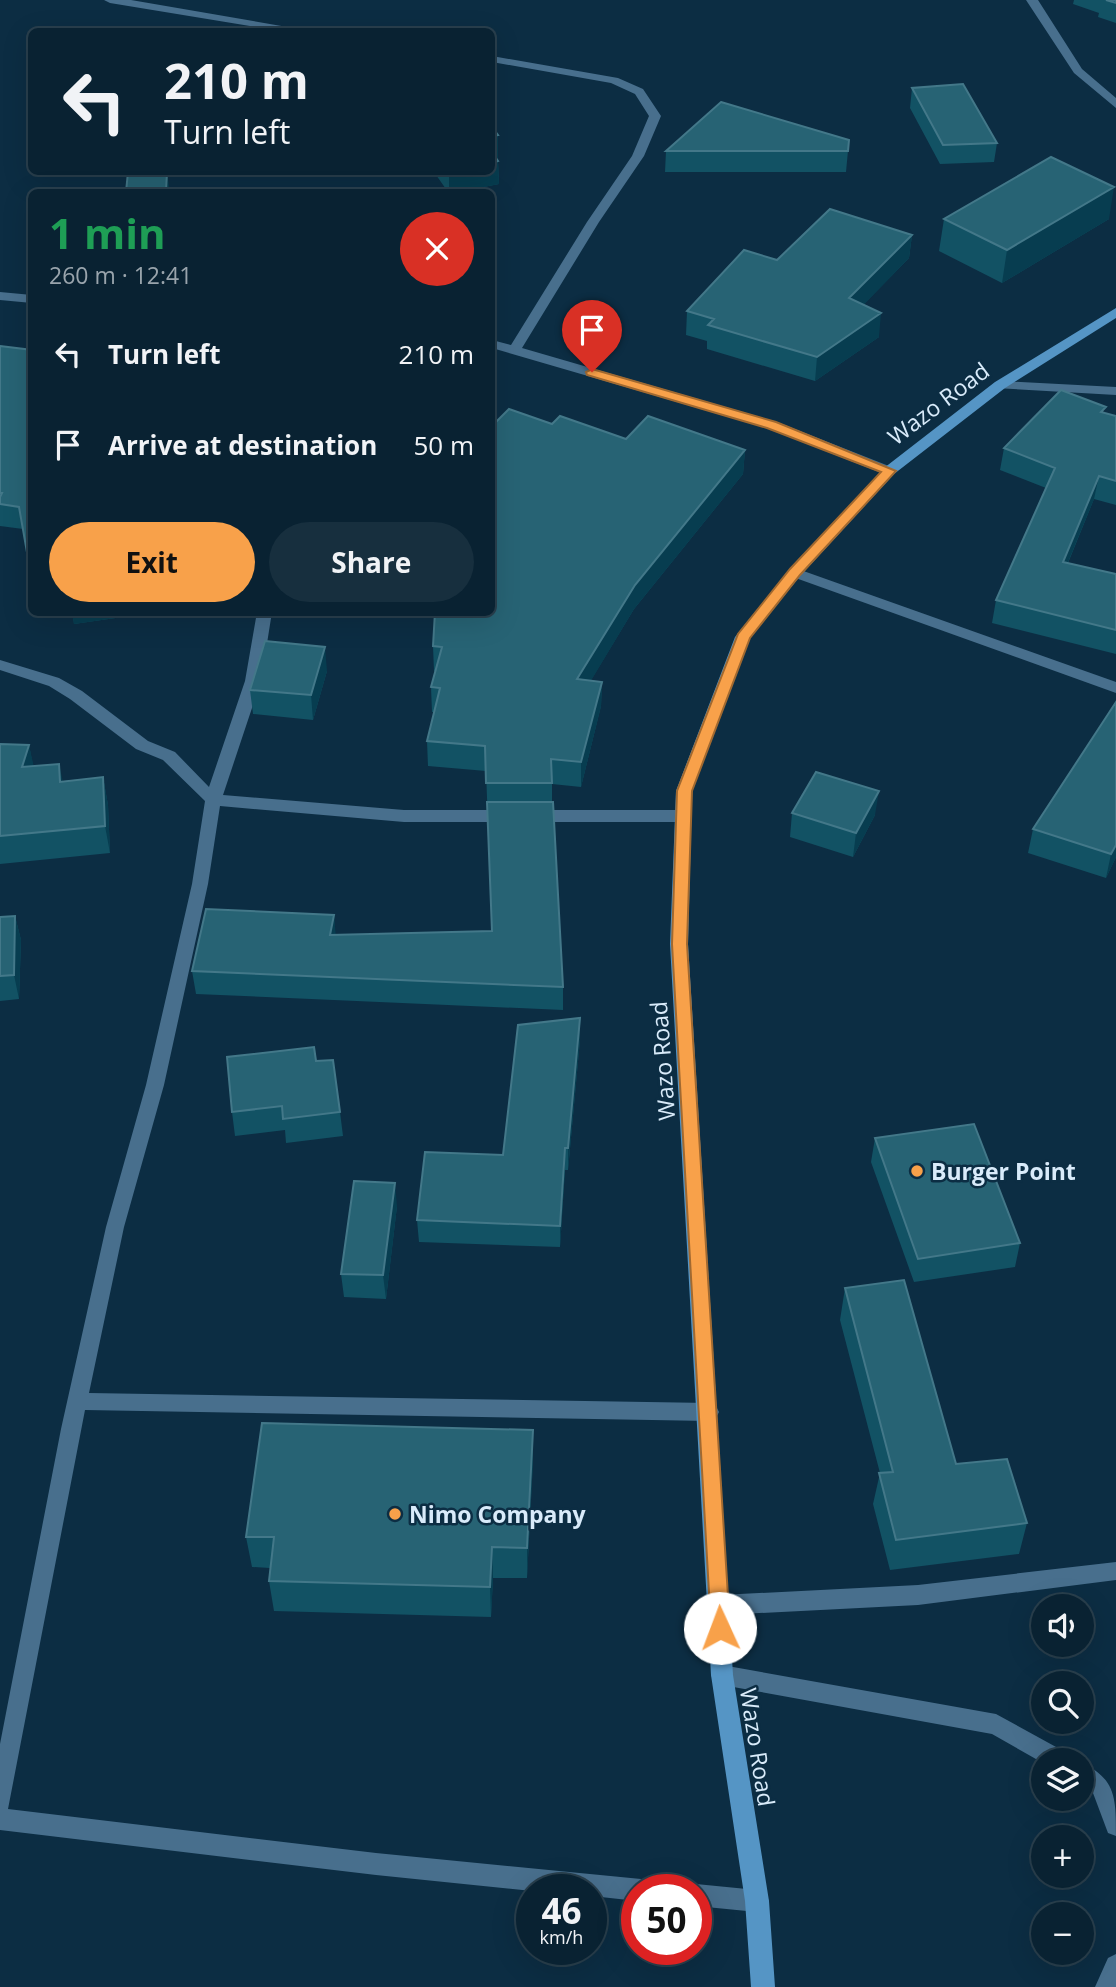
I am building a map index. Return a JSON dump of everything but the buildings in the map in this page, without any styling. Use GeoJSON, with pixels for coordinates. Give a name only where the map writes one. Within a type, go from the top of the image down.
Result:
{"type":"FeatureCollection","features":[{"type":"Feature","properties":{"kind":"main road","name":"Wazo Road"},"geometry":{"type":"LineString","coordinates":[[763,1987],[757,1901],[722,1675],[709,1412],[680,944],[684,791],[743,637],[795,572],[889,471],[1000,385],[1116,312]]}},
{"type":"Feature","properties":{"kind":"street"},"geometry":{"type":"LineString","coordinates":[[110,0],[286,28]]}},
{"type":"Feature","properties":{"kind":"street"},"geometry":{"type":"LineString","coordinates":[[1032,0],[1078,71],[1116,104]]}},
{"type":"Feature","properties":{"kind":"street"},"geometry":{"type":"LineString","coordinates":[[495,59],[614,79],[639,92],[655,116],[638,156],[593,222],[515,349]]}},
{"type":"Feature","properties":{"kind":"street"},"geometry":{"type":"LineString","coordinates":[[0,296],[28,299]]}},
{"type":"Feature","properties":{"kind":"street"},"geometry":{"type":"LineString","coordinates":[[495,346],[515,349],[772,425],[889,471]]}},
{"type":"Feature","properties":{"kind":"street"},"geometry":{"type":"LineString","coordinates":[[1000,385],[1116,391]]}},
{"type":"Feature","properties":{"kind":"street"},"geometry":{"type":"LineString","coordinates":[[795,572],[1116,688]]}},
{"type":"Feature","properties":{"kind":"street"},"geometry":{"type":"LineString","coordinates":[[0,1802],[71,1429],[80,1401],[115,1227],[155,1085],[200,884],[213,800],[253,681],[264,616]]}},
{"type":"Feature","properties":{"kind":"street"},"geometry":{"type":"LineString","coordinates":[[0,665],[54,682],[76,695],[142,745],[169,756],[213,800],[404,816],[684,816]]}},
{"type":"Feature","properties":{"kind":"street"},"geometry":{"type":"LineString","coordinates":[[80,1401],[709,1412]]}},
{"type":"Feature","properties":{"kind":"street"},"geometry":{"type":"LineString","coordinates":[[719,1605],[918,1595],[1116,1571]]}},
{"type":"Feature","properties":{"kind":"street"},"geometry":{"type":"LineString","coordinates":[[722,1675],[996,1724],[1038,1748]]}},
{"type":"Feature","properties":{"kind":"street"},"geometry":{"type":"LineString","coordinates":[[1094,1781],[1102,1786],[1116,1825]]}},
{"type":"Feature","properties":{"kind":"street"},"geometry":{"type":"LineString","coordinates":[[0,1819],[376,1864],[621,1888]]}},
{"type":"Feature","properties":{"kind":"street"},"geometry":{"type":"LineString","coordinates":[[712,1897],[757,1901]]}},
{"type":"Feature","properties":{"kind":"street"},"geometry":{"type":"LineString","coordinates":[[1107,1987],[1116,1966]]}},
{"type":"Feature","properties":{"kind":"place","name":"Burger Point"},"geometry":{"type":"Point","coordinates":[917,1171]}},
{"type":"Feature","properties":{"kind":"place","name":"Nimo Company"},"geometry":{"type":"Point","coordinates":[395,1514]}},
{"type":"Feature","properties":{"kind":"route"},"geometry":{"type":"LineString","coordinates":[[592,372],[772,425],[889,471],[795,572],[743,637],[684,791],[680,944],[720,1628]]}}]}
